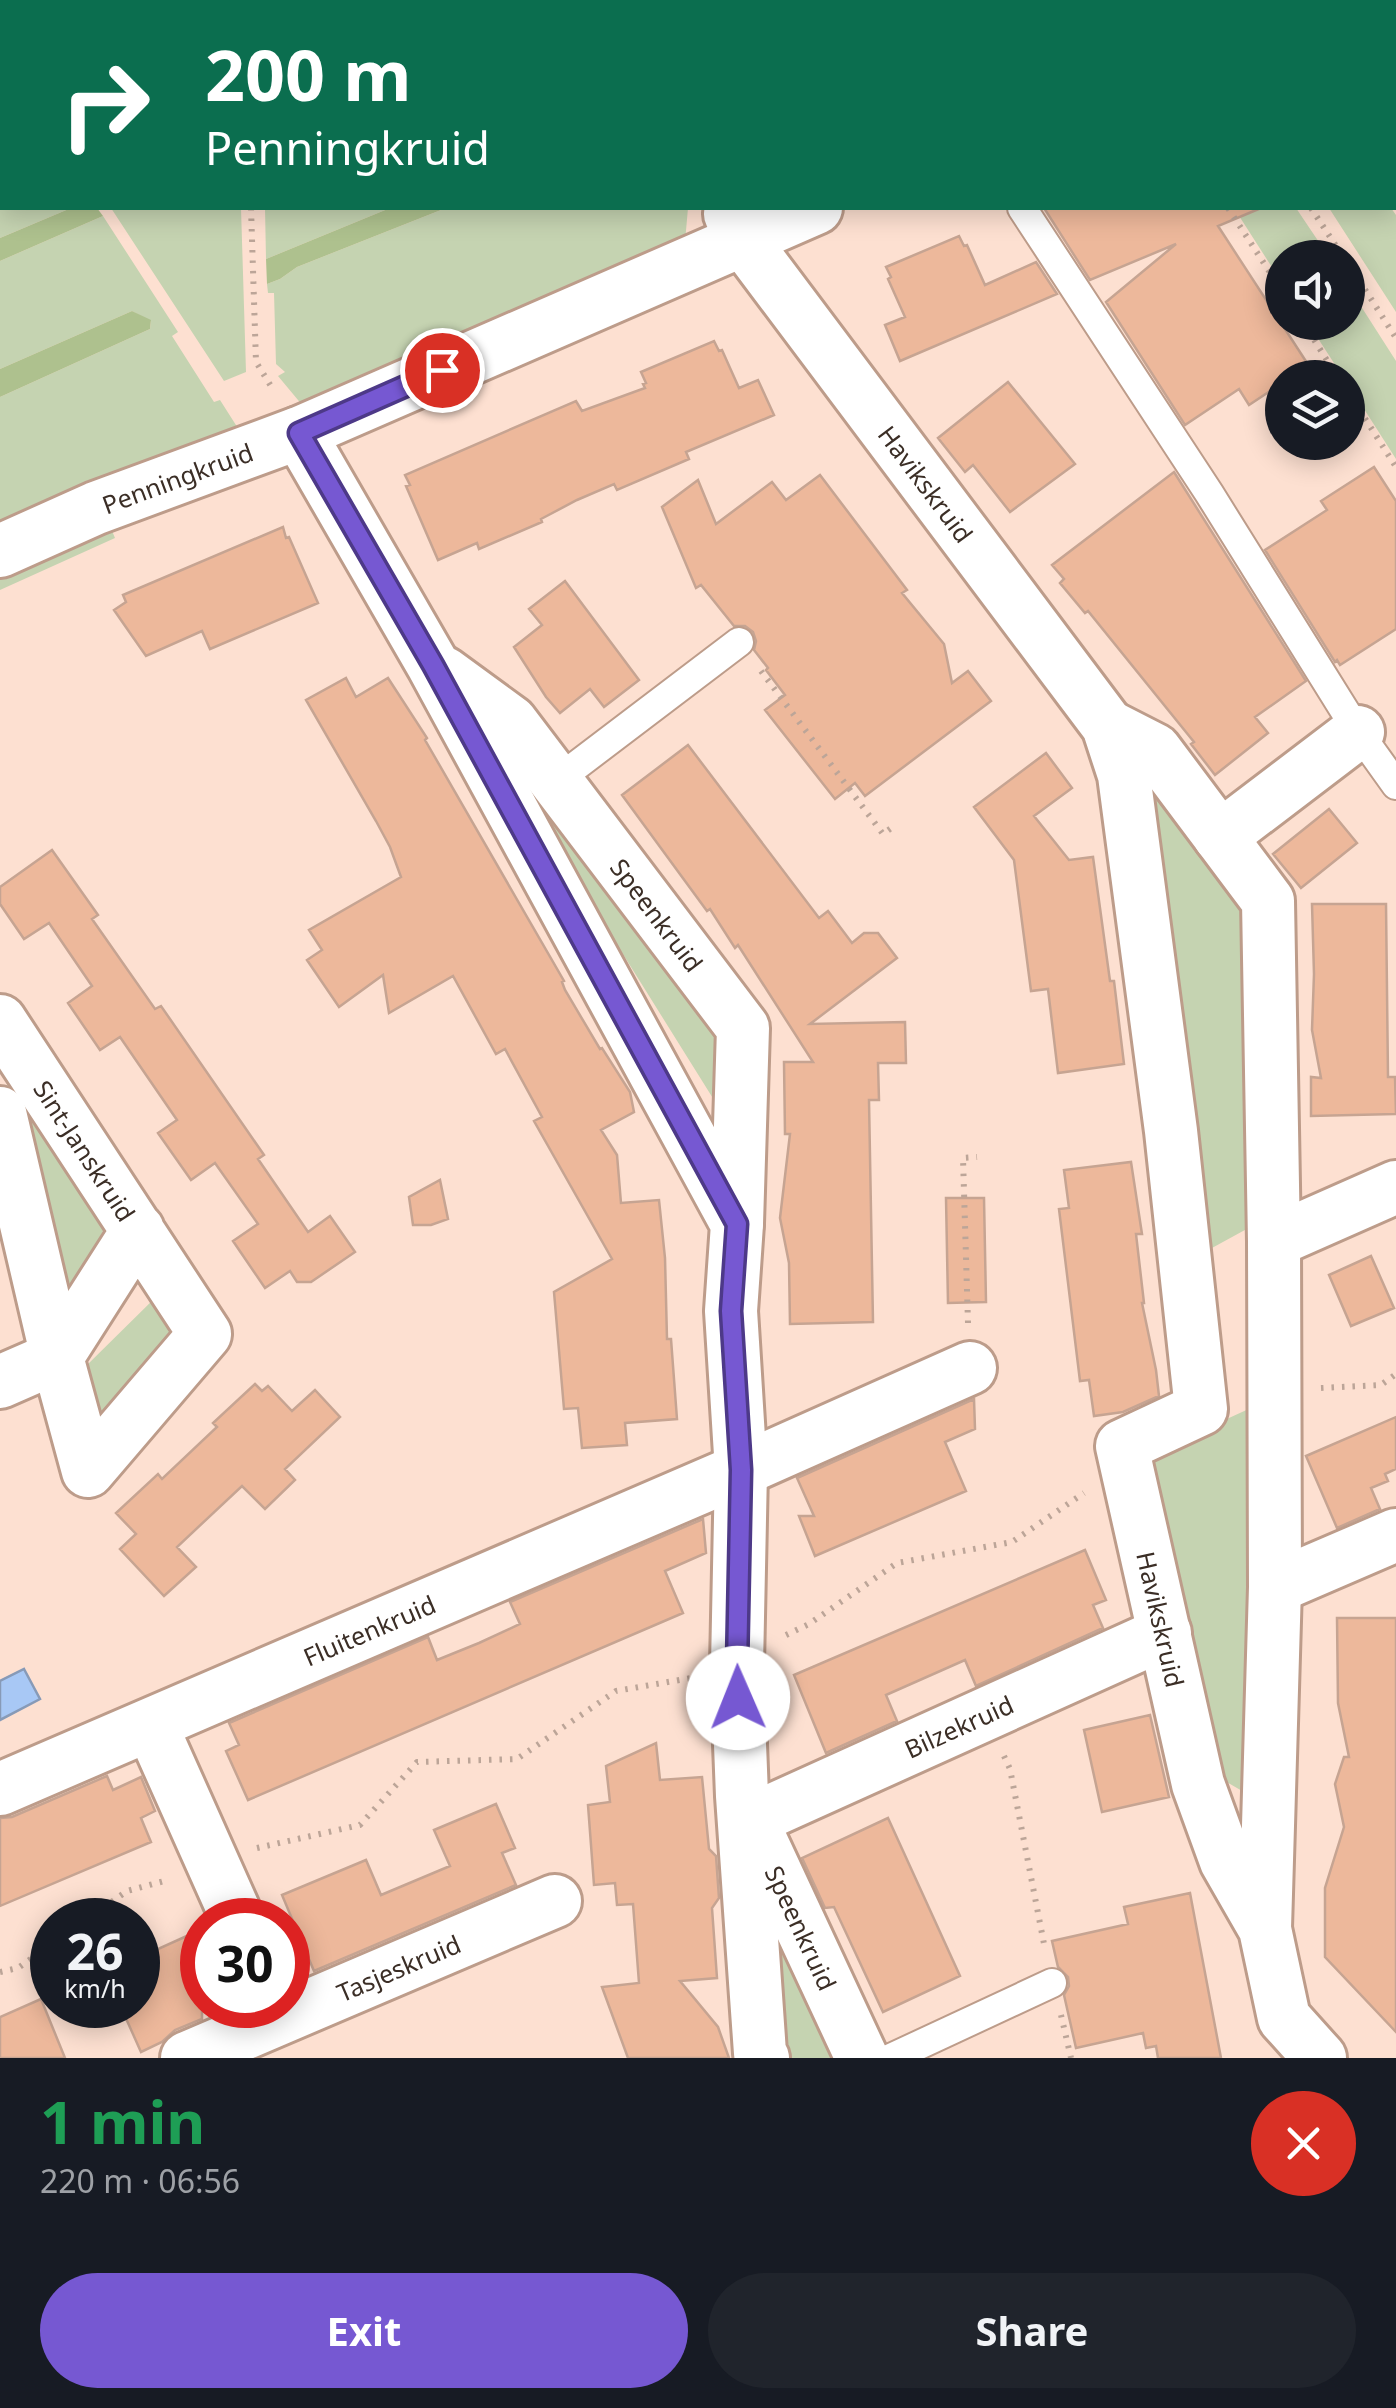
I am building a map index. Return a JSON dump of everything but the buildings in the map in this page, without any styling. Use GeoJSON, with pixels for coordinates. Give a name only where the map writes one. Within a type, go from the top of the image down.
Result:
{"type":"FeatureCollection","features":[{"type":"Feature","properties":{"kind":"street","name":"Penningkruid"},"geometry":{"type":"LineString","coordinates":[[0,551],[96,508],[299,433],[693,260],[737,224],[806,210]]}},
{"type":"Feature","properties":{"kind":"street","name":"Havikskruid"},"geometry":{"type":"LineString","coordinates":[[737,224],[1108,726],[1124,775],[1172,1130],[1201,1409],[1122,1446],[1198,1784],[1226,1862],[1265,1929]]}},
{"type":"Feature","properties":{"kind":"street","name":"Speenkruid"},"geometry":{"type":"LineString","coordinates":[[299,433],[433,665],[737,1224]]}},
{"type":"Feature","properties":{"kind":"street","name":"Speenkruid"},"geometry":{"type":"LineString","coordinates":[[433,665],[511,722],[743,1028],[731,1311],[741,1470],[737,1666],[763,2058]]}},
{"type":"Feature","properties":{"kind":"street","name":"Havikskruid"},"geometry":{"type":"LineString","coordinates":[[1108,726],[1155,750],[1268,901],[1276,1587],[1265,1929],[1284,2018],[1320,2058]]}},
{"type":"Feature","properties":{"kind":"street"},"geometry":{"type":"LineString","coordinates":[[1220,837],[1358,732]]}},
{"type":"Feature","properties":{"kind":"street","name":"Sint-Janskruid"},"geometry":{"type":"LineString","coordinates":[[0,1020],[205,1334],[88,1472],[0,1113]]}},
{"type":"Feature","properties":{"kind":"street"},"geometry":{"type":"LineString","coordinates":[[1274,1241],[1396,1187]]}},
{"type":"Feature","properties":{"kind":"street","name":"Sint-Janskruid"},"geometry":{"type":"LineString","coordinates":[[57,1357],[138,1230]]}},
{"type":"Feature","properties":{"kind":"street"},"geometry":{"type":"LineString","coordinates":[[1194,1345],[1274,1309]]}},
{"type":"Feature","properties":{"kind":"street"},"geometry":{"type":"LineString","coordinates":[[0,1382],[57,1357]]}},
{"type":"Feature","properties":{"kind":"street"},"geometry":{"type":"LineString","coordinates":[[741,1470],[970,1368]]}},
{"type":"Feature","properties":{"kind":"street","name":"Fluitenkruid"},"geometry":{"type":"LineString","coordinates":[[0,1789],[741,1470]]}},
{"type":"Feature","properties":{"kind":"street"},"geometry":{"type":"LineString","coordinates":[[1276,1587],[1396,1535]]}},
{"type":"Feature","properties":{"kind":"street","name":"Bilzekruid"},"geometry":{"type":"LineString","coordinates":[[747,1808],[985,1714],[1164,1633]]}},
{"type":"Feature","properties":{"kind":"street"},"geometry":{"type":"LineString","coordinates":[[152,1725],[228,1898]]}},
{"type":"Feature","properties":{"kind":"street","name":"Speenkruid"},"geometry":{"type":"LineString","coordinates":[[747,1808],[862,2058]]}},
{"type":"Feature","properties":{"kind":"street","name":"Tasjeskruid"},"geometry":{"type":"LineString","coordinates":[[310,2016],[555,1902]]}},
{"type":"Feature","properties":{"kind":"street","name":"Tasjeskruid"},"geometry":{"type":"LineString","coordinates":[[187,2058],[283,2028]]}},
{"type":"Feature","properties":{"kind":"lane"},"geometry":{"type":"LineString","coordinates":[[1023,210],[1358,732],[1396,785]]}},
{"type":"Feature","properties":{"kind":"lane"},"geometry":{"type":"LineString","coordinates":[[556,781],[739,642]]}},
{"type":"Feature","properties":{"kind":"lane"},"geometry":{"type":"LineString","coordinates":[[890,2058],[1052,1983]]}},
{"type":"Feature","properties":{"kind":"path"},"geometry":{"type":"LineString","coordinates":[[251,210],[256,362],[299,433]]}},
{"type":"Feature","properties":{"kind":"path"},"geometry":{"type":"LineString","coordinates":[[1229,210],[1265,265]]}},
{"type":"Feature","properties":{"kind":"path"},"geometry":{"type":"LineString","coordinates":[[1313,210],[1333,240]]}},
{"type":"Feature","properties":{"kind":"path"},"geometry":{"type":"LineString","coordinates":[[1365,290],[1396,338]]}},
{"type":"Feature","properties":{"kind":"path"},"geometry":{"type":"LineString","coordinates":[[1365,418],[1396,467]]}},
{"type":"Feature","properties":{"kind":"path"},"geometry":{"type":"LineString","coordinates":[[739,642],[883,834],[894,826]]}},
{"type":"Feature","properties":{"kind":"path"},"geometry":{"type":"LineString","coordinates":[[970,1368],[963,1158],[977,1158]]}},
{"type":"Feature","properties":{"kind":"path"},"geometry":{"type":"LineString","coordinates":[[1275,1391],[1381,1385],[1396,1374]]}},
{"type":"Feature","properties":{"kind":"path"},"geometry":{"type":"LineString","coordinates":[[773,1641],[809,1624],[897,1563],[1012,1542],[1126,1464]]}},
{"type":"Feature","properties":{"kind":"path"},"geometry":{"type":"LineString","coordinates":[[241,1852],[360,1825],[417,1762],[517,1759],[616,1691],[693,1677]]}},
{"type":"Feature","properties":{"kind":"path"},"geometry":{"type":"LineString","coordinates":[[985,1714],[1010,1769],[1052,1983],[1071,2058]]}},
{"type":"Feature","properties":{"kind":"path"},"geometry":{"type":"LineString","coordinates":[[117,1898],[127,1891],[180,1876]]}},
{"type":"Feature","properties":{"kind":"path"},"geometry":{"type":"LineString","coordinates":[[0,1972],[18,1968],[30,1960]]}},
{"type":"Feature","properties":{"kind":"green space"},"geometry":{"type":"Polygon","coordinates":[[[0,210],[66,210],[0,238],[0,210]]]}},
{"type":"Feature","properties":{"kind":"green space"},"geometry":{"type":"Polygon","coordinates":[[[66,210],[98,210],[103,216],[0,261],[0,238],[66,210]]]}},
{"type":"Feature","properties":{"kind":"green space"},"geometry":{"type":"Polygon","coordinates":[[[112,210],[241,210],[246,372],[224,381],[112,210]]]}},
{"type":"Feature","properties":{"kind":"green space"},"geometry":{"type":"Polygon","coordinates":[[[265,210],[385,210],[266,259],[265,210]]]}},
{"type":"Feature","properties":{"kind":"green space"},"geometry":{"type":"Polygon","coordinates":[[[385,210],[441,210],[297,267],[267,284],[266,259],[385,210]]]}},
{"type":"Feature","properties":{"kind":"green space"},"geometry":{"type":"Polygon","coordinates":[[[441,210],[688,210],[685,242],[303,406],[278,376],[285,372],[276,364],[274,293],[268,293],[267,284],[297,267],[441,210]]]}},
{"type":"Feature","properties":{"kind":"green space"},"geometry":{"type":"Polygon","coordinates":[[[1235,210],[1297,210],[1318,240],[1265,240],[1265,256],[1235,210]]]}},
{"type":"Feature","properties":{"kind":"green space"},"geometry":{"type":"Polygon","coordinates":[[[1330,210],[1392,210],[1396,215],[1396,312],[1365,264],[1365,240],[1350,240],[1330,210]]]}},
{"type":"Feature","properties":{"kind":"green space"},"geometry":{"type":"Polygon","coordinates":[[[103,216],[178,332],[172,336],[214,402],[220,400],[241,433],[0,537],[0,397],[150,329],[151,321],[132,311],[0,369],[0,261],[103,216]]]}},
{"type":"Feature","properties":{"kind":"green space"},"geometry":{"type":"Polygon","coordinates":[[[132,311],[151,320],[150,329],[0,397],[0,369],[132,311]]]}},
{"type":"Feature","properties":{"kind":"green space"},"geometry":{"type":"Polygon","coordinates":[[[1365,313],[1396,361],[1396,459],[1365,411],[1365,360],[1332,360],[1319,340],[1365,340],[1365,313]]]}},
{"type":"Feature","properties":{"kind":"green space"},"geometry":{"type":"Polygon","coordinates":[[[110,526],[115,538],[0,590],[0,574],[110,526]]]}},
{"type":"Feature","properties":{"kind":"green space"},"geometry":{"type":"Polygon","coordinates":[[[508,770],[536,776],[729,1031],[734,1132],[508,770]]]}},
{"type":"Feature","properties":{"kind":"green space"},"geometry":{"type":"Polygon","coordinates":[[[1147,786],[1248,905],[1254,1225],[1201,1254],[1147,786]]]}},
{"type":"Feature","properties":{"kind":"green space"},"geometry":{"type":"Polygon","coordinates":[[[0,1055],[112,1210],[70,1308],[0,1055]]]}},
{"type":"Feature","properties":{"kind":"green space"},"geometry":{"type":"Polygon","coordinates":[[[161,1292],[181,1322],[102,1433],[85,1367],[161,1292]]]}},
{"type":"Feature","properties":{"kind":"green space"},"geometry":{"type":"Polygon","coordinates":[[[1253,1407],[1256,1799],[1218,1777],[1146,1456],[1253,1407]]]}},
{"type":"Feature","properties":{"kind":"green space"},"geometry":{"type":"Polygon","coordinates":[[[770,1901],[841,2058],[786,2058],[770,1901]]]}},
{"type":"Feature","properties":{"kind":"water"},"geometry":{"type":"Polygon","coordinates":[[[24,1669],[40,1699],[0,1720],[0,1681],[24,1669]]]}},
{"type":"Feature","properties":{"kind":"route"},"geometry":{"type":"LineString","coordinates":[[442,370],[299,433],[433,665],[737,1224],[731,1311],[741,1470],[738,1698]]}}]}
